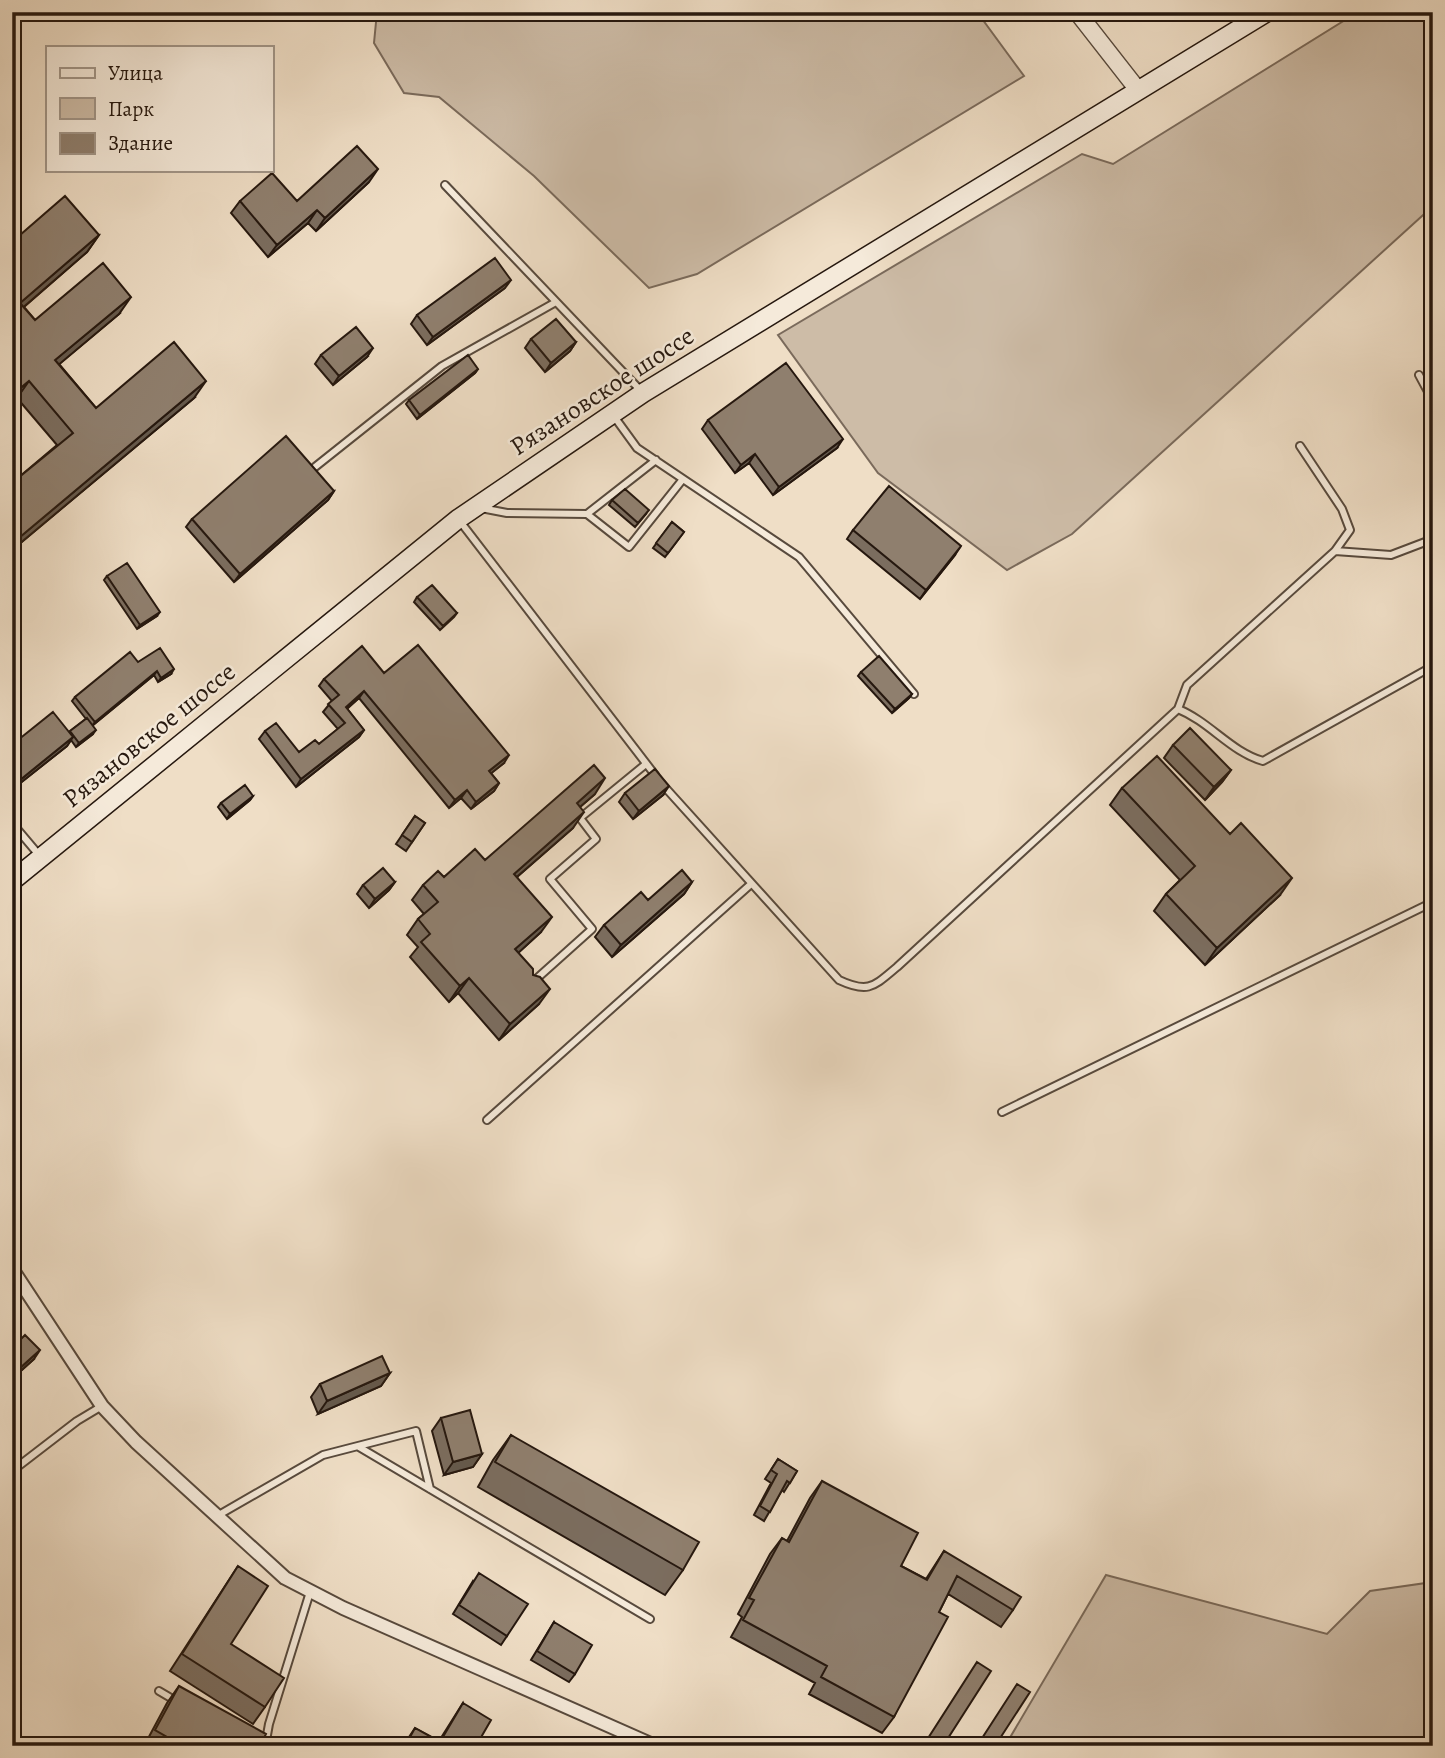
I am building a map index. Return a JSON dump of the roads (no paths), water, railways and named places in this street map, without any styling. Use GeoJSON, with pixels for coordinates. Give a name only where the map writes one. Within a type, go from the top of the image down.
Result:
{"type":"FeatureCollection","features":[{"type":"Feature","properties":{"kind":"main road","name":"Рязановское шоссе"},"geometry":{"type":"LineString","coordinates":[[12,881],[475,507],[643,393],[1267,12]]}},
{"type":"Feature","properties":{"kind":"street"},"geometry":{"type":"LineString","coordinates":[[1077,12],[1138,90]]}},
{"type":"Feature","properties":{"kind":"street"},"geometry":{"type":"LineString","coordinates":[[12,1269],[102,1406],[136,1442],[285,1578],[310,1592],[655,1746]]}},
{"type":"Feature","properties":{"kind":"lane"},"geometry":{"type":"LineString","coordinates":[[444,185],[643,393]]}},
{"type":"Feature","properties":{"kind":"lane"},"geometry":{"type":"LineString","coordinates":[[315,467],[442,366],[556,302]]}},
{"type":"Feature","properties":{"kind":"lane"},"geometry":{"type":"LineString","coordinates":[[1419,375],[1433,401]]}},
{"type":"Feature","properties":{"kind":"lane"},"geometry":{"type":"LineString","coordinates":[[612,414],[637,447],[799,557],[914,694]]}},
{"type":"Feature","properties":{"kind":"lane"},"geometry":{"type":"LineString","coordinates":[[458,519],[646,764],[839,980],[855,988],[874,986],[897,967],[1178,709],[1187,685],[1335,551],[1350,530],[1342,509],[1300,446]]}},
{"type":"Feature","properties":{"kind":"lane"},"geometry":{"type":"LineString","coordinates":[[587,514],[656,460]]}},
{"type":"Feature","properties":{"kind":"lane"},"geometry":{"type":"LineString","coordinates":[[475,507],[507,513],[587,514],[629,547],[683,478]]}},
{"type":"Feature","properties":{"kind":"lane"},"geometry":{"type":"LineString","coordinates":[[1335,551],[1391,555],[1433,539]]}},
{"type":"Feature","properties":{"kind":"lane"},"geometry":{"type":"LineString","coordinates":[[1178,709],[1196,716],[1250,757],[1263,761],[1433,666]]}},
{"type":"Feature","properties":{"kind":"lane"},"geometry":{"type":"LineString","coordinates":[[527,987],[592,929],[550,878],[596,839],[580,818],[646,764]]}},
{"type":"Feature","properties":{"kind":"lane"},"geometry":{"type":"LineString","coordinates":[[12,823],[40,856]]}},
{"type":"Feature","properties":{"kind":"lane"},"geometry":{"type":"LineString","coordinates":[[487,1120],[751,884]]}},
{"type":"Feature","properties":{"kind":"lane"},"geometry":{"type":"LineString","coordinates":[[1002,1112],[1433,902]]}},
{"type":"Feature","properties":{"kind":"lane"},"geometry":{"type":"LineString","coordinates":[[12,1471],[77,1421],[102,1406]]}},
{"type":"Feature","properties":{"kind":"lane"},"geometry":{"type":"LineString","coordinates":[[217,1517],[323,1455],[416,1431],[430,1489]]}},
{"type":"Feature","properties":{"kind":"lane"},"geometry":{"type":"LineString","coordinates":[[359,1447],[650,1619]]}},
{"type":"Feature","properties":{"kind":"lane"},"geometry":{"type":"LineString","coordinates":[[265,1746],[269,1724],[310,1592]]}},
{"type":"Feature","properties":{"kind":"lane"},"geometry":{"type":"LineString","coordinates":[[159,1691],[184,1705]]}}]}
